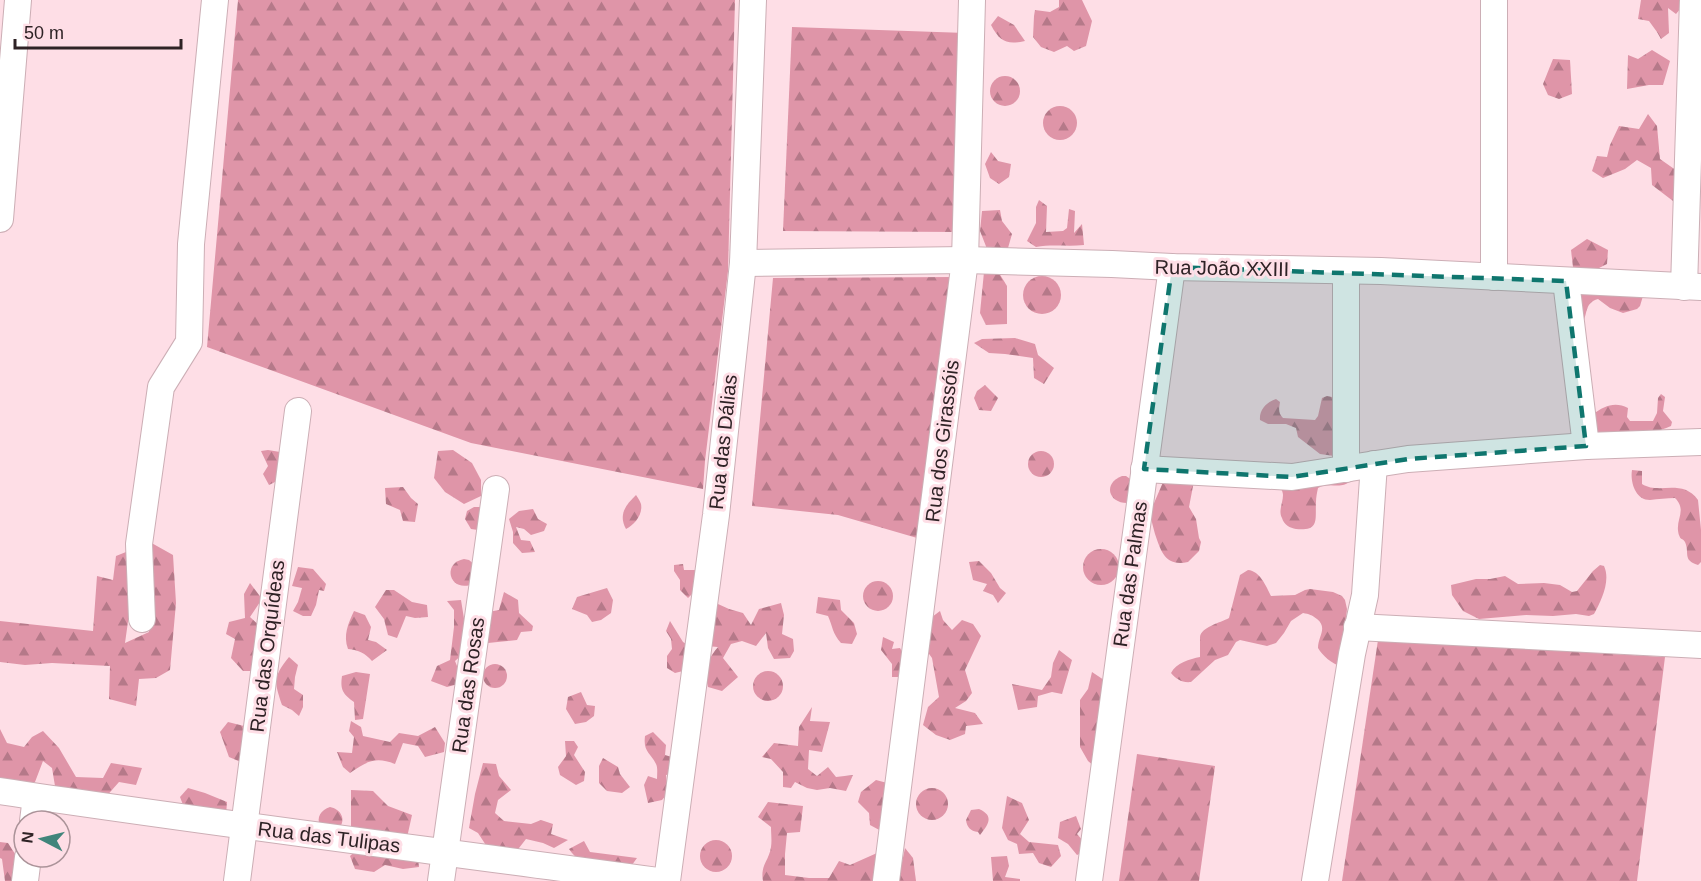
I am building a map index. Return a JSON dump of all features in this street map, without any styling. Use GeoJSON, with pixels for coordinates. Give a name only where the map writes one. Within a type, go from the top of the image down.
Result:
{"type":"FeatureCollection","features":[{"type":"Feature","properties":{"kind":"street"},"geometry":{"type":"LineString","coordinates":[[0,219],[18,0]]}},
{"type":"Feature","properties":{"kind":"street"},"geometry":{"type":"LineString","coordinates":[[142,619],[139,544],[161,387],[189,342],[191,244],[215,0]]}},
{"type":"Feature","properties":{"kind":"street","name":"Rua das Dálias"},"geometry":{"type":"LineString","coordinates":[[667,881],[716,515],[743,263],[753,0]]}},
{"type":"Feature","properties":{"kind":"street","name":"Rua dos Girassóis"},"geometry":{"type":"LineString","coordinates":[[886,881],[965,260],[972,0]]}},
{"type":"Feature","properties":{"kind":"street"},"geometry":{"type":"LineString","coordinates":[[1494,0],[1494,277]]}},
{"type":"Feature","properties":{"kind":"street"},"geometry":{"type":"LineString","coordinates":[[1693,0],[1693,287]]}},
{"type":"Feature","properties":{"kind":"street","name":"Rua João XXIII"},"geometry":{"type":"LineString","coordinates":[[743,263],[965,260],[1346,271],[1693,287]]}},
{"type":"Feature","properties":{"kind":"street","name":"Rua das Palmas"},"geometry":{"type":"LineString","coordinates":[[1089,881],[1172,267]]}},
{"type":"Feature","properties":{"kind":"street"},"geometry":{"type":"LineString","coordinates":[[1346,271],[1346,469]]}},
{"type":"Feature","properties":{"kind":"street"},"geometry":{"type":"LineString","coordinates":[[1566,281],[1586,446]]}},
{"type":"Feature","properties":{"kind":"street","name":"Rua das Orquídeas"},"geometry":{"type":"LineString","coordinates":[[237,881],[298,411]]}},
{"type":"Feature","properties":{"kind":"street"},"geometry":{"type":"LineString","coordinates":[[1144,469],[1292,477],[1408,459],[1586,446],[1701,442]]}},
{"type":"Feature","properties":{"kind":"street"},"geometry":{"type":"LineString","coordinates":[[1315,881],[1357,627],[1365,595],[1374,464]]}},
{"type":"Feature","properties":{"kind":"street","name":"Rua das Rosas"},"geometry":{"type":"LineString","coordinates":[[441,881],[495,489]]}},
{"type":"Feature","properties":{"kind":"street"},"geometry":{"type":"LineString","coordinates":[[1357,627],[1701,645]]}},
{"type":"Feature","properties":{"kind":"street","name":"Rua das Tulipas"},"geometry":{"type":"LineString","coordinates":[[0,791],[34,809]]}},
{"type":"Feature","properties":{"kind":"street","name":"Rua das Tulipas"},"geometry":{"type":"LineString","coordinates":[[72,812],[244,827],[658,881]]}},
{"type":"Feature","properties":{"kind":"highlighted area"},"geometry":{"type":"Polygon","coordinates":[[[1172,267],[1566,281],[1586,446],[1408,459],[1292,477],[1144,469],[1172,267]]]}},
{"type":"Feature","properties":{"kind":"green space"},"geometry":{"type":"Polygon","coordinates":[[[238,0],[735,0],[728,271],[703,489],[471,443],[207,347],[238,0]]]}},
{"type":"Feature","properties":{"kind":"green space"},"geometry":{"type":"Polygon","coordinates":[[[1059,0],[1082,0],[1092,21],[1086,46],[1074,51],[1067,46],[1054,52],[1041,47],[1033,37],[1035,10],[1050,12],[1059,7],[1059,0]]]}},
{"type":"Feature","properties":{"kind":"green space"},"geometry":{"type":"Polygon","coordinates":[[[1641,0],[1685,0],[1685,3],[1676,14],[1668,8],[1669,33],[1661,39],[1649,21],[1638,19],[1641,0]]]}},
{"type":"Feature","properties":{"kind":"green space"},"geometry":{"type":"Polygon","coordinates":[[[998,16],[1014,25],[1025,41],[1013,43],[1001,39],[991,25],[998,16]]]}},
{"type":"Feature","properties":{"kind":"green space"},"geometry":{"type":"Polygon","coordinates":[[[792,27],[966,33],[958,232],[783,231],[792,27]]]}},
{"type":"Feature","properties":{"kind":"green space"},"geometry":{"type":"Polygon","coordinates":[[[1652,50],[1670,61],[1663,85],[1627,89],[1628,55],[1638,59],[1652,50]]]}},
{"type":"Feature","properties":{"kind":"green space"},"geometry":{"type":"Polygon","coordinates":[[[1553,59],[1570,60],[1572,94],[1559,99],[1548,95],[1543,84],[1553,59]]]}},
{"type":"Feature","properties":{"kind":"green space"},"geometry":{"type":"Polygon","coordinates":[[[1005,76],[1016,80],[1020,91],[1016,102],[1005,106],[994,102],[990,91],[994,80],[1005,76]]]}},
{"type":"Feature","properties":{"kind":"green space"},"geometry":{"type":"Polygon","coordinates":[[[1060,106],[1072,111],[1077,123],[1072,135],[1060,140],[1048,135],[1043,123],[1048,111],[1060,106]]]}},
{"type":"Feature","properties":{"kind":"green space"},"geometry":{"type":"Polygon","coordinates":[[[1648,114],[1657,126],[1660,159],[1680,173],[1673,201],[1652,185],[1651,168],[1637,160],[1625,169],[1603,178],[1592,171],[1597,156],[1607,157],[1619,126],[1639,129],[1648,114]]]}},
{"type":"Feature","properties":{"kind":"green space"},"geometry":{"type":"Polygon","coordinates":[[[991,152],[998,161],[1011,164],[1009,177],[999,184],[990,178],[985,164],[991,152]]]}},
{"type":"Feature","properties":{"kind":"green space"},"geometry":{"type":"Polygon","coordinates":[[[1039,200],[1047,206],[1046,232],[1063,231],[1067,228],[1069,209],[1075,211],[1074,233],[1082,224],[1084,245],[1036,247],[1027,241],[1036,223],[1036,207],[1039,200]]]}},
{"type":"Feature","properties":{"kind":"green space"},"geometry":{"type":"Polygon","coordinates":[[[1000,210],[1002,221],[1012,234],[1006,255],[989,254],[980,231],[982,211],[1000,210]]]}},
{"type":"Feature","properties":{"kind":"green space"},"geometry":{"type":"Polygon","coordinates":[[[1587,239],[1608,250],[1607,264],[1595,270],[1573,267],[1571,250],[1587,239]]]}},
{"type":"Feature","properties":{"kind":"green space"},"geometry":{"type":"Polygon","coordinates":[[[984,272],[999,273],[1007,286],[1007,324],[986,325],[980,313],[984,272]]]}},
{"type":"Feature","properties":{"kind":"green space"},"geometry":{"type":"Polygon","coordinates":[[[1042,276],[1055,282],[1061,295],[1055,308],[1042,314],[1029,308],[1023,295],[1029,282],[1042,276]]]}},
{"type":"Feature","properties":{"kind":"green space"},"geometry":{"type":"Polygon","coordinates":[[[954,277],[924,540],[838,515],[752,506],[773,278],[954,277]]]}},
{"type":"Feature","properties":{"kind":"green space"},"geometry":{"type":"Polygon","coordinates":[[[1577,291],[1643,296],[1637,309],[1623,313],[1610,308],[1598,299],[1588,306],[1582,325],[1577,291]]]}},
{"type":"Feature","properties":{"kind":"green space"},"geometry":{"type":"Polygon","coordinates":[[[1015,338],[1035,344],[1038,355],[1054,368],[1044,384],[1034,378],[1033,358],[989,353],[974,343],[982,339],[1015,338]]]}},
{"type":"Feature","properties":{"kind":"green space"},"geometry":{"type":"Polygon","coordinates":[[[985,385],[998,398],[991,411],[979,410],[974,398],[977,391],[985,385]]]}},
{"type":"Feature","properties":{"kind":"green space"},"geometry":{"type":"Polygon","coordinates":[[[1661,394],[1665,397],[1663,411],[1672,422],[1671,426],[1653,432],[1632,434],[1592,431],[1593,414],[1610,405],[1628,408],[1627,417],[1630,421],[1653,421],[1661,394]]]}},
{"type":"Feature","properties":{"kind":"green space"},"geometry":{"type":"Polygon","coordinates":[[[1327,396],[1335,399],[1334,456],[1320,454],[1298,437],[1296,428],[1286,424],[1268,424],[1260,420],[1264,406],[1276,399],[1280,402],[1279,409],[1283,418],[1315,420],[1322,398],[1327,396]]]}},
{"type":"Feature","properties":{"kind":"green space"},"geometry":{"type":"Polygon","coordinates":[[[453,450],[472,463],[481,480],[481,496],[464,504],[445,492],[434,478],[438,451],[453,450]]]}},
{"type":"Feature","properties":{"kind":"green space"},"geometry":{"type":"Polygon","coordinates":[[[261,451],[280,452],[277,481],[269,485],[263,474],[268,466],[261,451]]]}},
{"type":"Feature","properties":{"kind":"green space"},"geometry":{"type":"Polygon","coordinates":[[[1041,451],[1050,455],[1054,464],[1050,473],[1041,477],[1032,473],[1028,464],[1032,455],[1041,451]]]}},
{"type":"Feature","properties":{"kind":"green space"},"geometry":{"type":"Polygon","coordinates":[[[1632,470],[1642,471],[1642,484],[1656,488],[1685,490],[1692,493],[1698,500],[1701,562],[1698,565],[1688,558],[1685,542],[1679,535],[1678,525],[1681,511],[1679,503],[1675,498],[1650,500],[1641,497],[1633,484],[1632,470]]]}},
{"type":"Feature","properties":{"kind":"green space"},"geometry":{"type":"Polygon","coordinates":[[[1122,476],[1133,481],[1127,503],[1116,500],[1110,492],[1112,483],[1122,476]]]}},
{"type":"Feature","properties":{"kind":"green space"},"geometry":{"type":"Polygon","coordinates":[[[1164,480],[1194,481],[1189,507],[1196,519],[1201,542],[1199,551],[1188,562],[1180,563],[1169,560],[1162,552],[1155,534],[1151,510],[1164,480]]]}},
{"type":"Feature","properties":{"kind":"green space"},"geometry":{"type":"Polygon","coordinates":[[[1352,480],[1339,486],[1327,485],[1318,488],[1316,519],[1313,526],[1296,529],[1284,523],[1280,513],[1283,493],[1277,483],[1352,480]]]}},
{"type":"Feature","properties":{"kind":"green space"},"geometry":{"type":"Polygon","coordinates":[[[403,487],[418,504],[415,522],[403,521],[400,510],[386,504],[385,488],[403,487]]]}},
{"type":"Feature","properties":{"kind":"green space"},"geometry":{"type":"Polygon","coordinates":[[[636,495],[641,504],[641,512],[635,522],[626,529],[623,514],[626,506],[636,495]]]}},
{"type":"Feature","properties":{"kind":"green space"},"geometry":{"type":"Polygon","coordinates":[[[474,507],[481,507],[478,530],[471,529],[465,519],[467,511],[474,507]]]}},
{"type":"Feature","properties":{"kind":"green space"},"geometry":{"type":"Polygon","coordinates":[[[533,509],[538,519],[547,524],[544,531],[531,535],[524,529],[516,527],[521,540],[530,541],[535,552],[522,553],[513,543],[513,532],[509,519],[519,511],[533,509]]]}},
{"type":"Feature","properties":{"kind":"green space"},"geometry":{"type":"Polygon","coordinates":[[[148,541],[173,555],[176,603],[170,670],[156,678],[139,679],[136,706],[109,699],[110,666],[52,663],[25,665],[0,662],[0,621],[93,631],[97,576],[113,580],[116,556],[126,552],[133,586],[125,643],[149,632],[148,541]]]}},
{"type":"Feature","properties":{"kind":"green space"},"geometry":{"type":"Polygon","coordinates":[[[1101,549],[1114,554],[1119,567],[1114,580],[1101,585],[1088,580],[1083,567],[1088,554],[1101,549]]]}},
{"type":"Feature","properties":{"kind":"green space"},"geometry":{"type":"Polygon","coordinates":[[[464,559],[475,565],[470,585],[463,586],[453,580],[451,571],[457,562],[464,559]]]}},
{"type":"Feature","properties":{"kind":"green space"},"geometry":{"type":"Polygon","coordinates":[[[979,561],[1006,593],[998,603],[993,595],[983,591],[987,584],[973,580],[969,562],[979,561]]]}},
{"type":"Feature","properties":{"kind":"green space"},"geometry":{"type":"Polygon","coordinates":[[[683,564],[684,570],[697,570],[694,592],[688,598],[680,590],[680,580],[674,571],[674,565],[683,564]]]}},
{"type":"Feature","properties":{"kind":"green space"},"geometry":{"type":"Polygon","coordinates":[[[1600,565],[1604,566],[1606,572],[1606,584],[1594,614],[1589,616],[1526,615],[1479,619],[1463,611],[1452,595],[1451,585],[1476,579],[1505,576],[1518,584],[1544,583],[1560,585],[1572,592],[1577,591],[1600,565]]]}},
{"type":"Feature","properties":{"kind":"green space"},"geometry":{"type":"Polygon","coordinates":[[[298,567],[313,569],[326,584],[324,591],[319,590],[311,616],[303,616],[293,611],[302,588],[292,586],[298,567]]]}},
{"type":"Feature","properties":{"kind":"green space"},"geometry":{"type":"Polygon","coordinates":[[[1248,570],[1259,576],[1271,596],[1295,595],[1310,589],[1333,592],[1342,596],[1347,609],[1345,628],[1348,646],[1340,666],[1328,659],[1318,648],[1322,629],[1320,622],[1303,613],[1291,621],[1276,643],[1267,646],[1240,640],[1236,642],[1228,655],[1215,660],[1191,682],[1177,679],[1171,673],[1180,664],[1200,657],[1201,634],[1229,618],[1240,575],[1248,570]]]}},
{"type":"Feature","properties":{"kind":"green space"},"geometry":{"type":"Polygon","coordinates":[[[878,581],[888,586],[893,596],[888,606],[878,611],[868,606],[863,596],[868,586],[878,581]]]}},
{"type":"Feature","properties":{"kind":"green space"},"geometry":{"type":"Polygon","coordinates":[[[250,583],[262,599],[250,617],[262,628],[256,671],[243,671],[231,658],[235,639],[226,634],[229,622],[245,618],[244,594],[250,583]]]}},
{"type":"Feature","properties":{"kind":"green space"},"geometry":{"type":"Polygon","coordinates":[[[607,588],[613,600],[611,613],[601,620],[592,622],[587,615],[572,609],[577,597],[607,588]]]}},
{"type":"Feature","properties":{"kind":"green space"},"geometry":{"type":"Polygon","coordinates":[[[386,590],[394,590],[412,602],[427,605],[428,617],[406,616],[397,638],[388,635],[384,619],[375,607],[386,590]]]}},
{"type":"Feature","properties":{"kind":"green space"},"geometry":{"type":"Polygon","coordinates":[[[504,592],[518,600],[519,613],[533,626],[532,631],[521,632],[517,640],[488,643],[484,631],[488,612],[499,610],[504,592]]]}},
{"type":"Feature","properties":{"kind":"green space"},"geometry":{"type":"Polygon","coordinates":[[[818,597],[840,600],[841,610],[854,623],[857,634],[852,644],[841,643],[834,633],[828,616],[816,613],[818,597]]]}},
{"type":"Feature","properties":{"kind":"green space"},"geometry":{"type":"Polygon","coordinates":[[[461,600],[466,631],[464,653],[455,661],[459,671],[458,684],[447,687],[431,681],[437,666],[450,660],[454,610],[447,601],[461,600]]]}},
{"type":"Feature","properties":{"kind":"green space"},"geometry":{"type":"Polygon","coordinates":[[[781,603],[784,615],[782,634],[793,639],[794,651],[790,658],[774,659],[768,648],[766,633],[756,646],[742,641],[731,644],[723,658],[738,677],[722,691],[708,687],[707,666],[718,647],[706,646],[705,619],[718,604],[743,613],[751,625],[759,609],[781,603]]]}},
{"type":"Feature","properties":{"kind":"green space"},"geometry":{"type":"Polygon","coordinates":[[[354,611],[365,615],[371,627],[368,640],[376,642],[387,650],[372,661],[362,652],[348,649],[346,634],[354,611]]]}},
{"type":"Feature","properties":{"kind":"green space"},"geometry":{"type":"Polygon","coordinates":[[[940,611],[943,620],[952,630],[962,620],[973,624],[981,636],[965,670],[972,693],[966,701],[955,708],[975,713],[983,724],[966,726],[965,734],[950,740],[936,735],[923,725],[928,707],[939,697],[932,658],[924,647],[932,617],[940,611]]]}},
{"type":"Feature","properties":{"kind":"green space"},"geometry":{"type":"Polygon","coordinates":[[[670,621],[683,642],[691,647],[687,670],[675,673],[667,668],[667,656],[672,649],[671,639],[666,631],[670,621]]]}},
{"type":"Feature","properties":{"kind":"green space"},"geometry":{"type":"Polygon","coordinates":[[[883,637],[894,642],[892,649],[900,648],[905,657],[902,677],[892,677],[892,664],[881,650],[883,637]]]}},
{"type":"Feature","properties":{"kind":"green space"},"geometry":{"type":"Polygon","coordinates":[[[1378,640],[1665,657],[1637,881],[1342,881],[1378,640]]]}},
{"type":"Feature","properties":{"kind":"green space"},"geometry":{"type":"Polygon","coordinates":[[[1059,650],[1072,660],[1062,694],[1052,692],[1038,696],[1037,707],[1018,710],[1012,684],[1042,690],[1051,677],[1053,663],[1059,650]]]}},
{"type":"Feature","properties":{"kind":"green space"},"geometry":{"type":"Polygon","coordinates":[[[289,657],[298,665],[294,689],[303,695],[303,707],[299,716],[282,705],[276,685],[280,670],[289,657]]]}},
{"type":"Feature","properties":{"kind":"green space"},"geometry":{"type":"Polygon","coordinates":[[[495,664],[500,665],[506,671],[506,681],[500,687],[495,688],[490,687],[484,681],[483,676],[484,671],[490,665],[495,664]]]}},
{"type":"Feature","properties":{"kind":"green space"},"geometry":{"type":"Polygon","coordinates":[[[768,671],[778,676],[783,686],[778,696],[768,701],[758,696],[753,686],[758,676],[768,671]]]}},
{"type":"Feature","properties":{"kind":"green space"},"geometry":{"type":"Polygon","coordinates":[[[356,672],[370,674],[363,719],[355,720],[354,702],[343,691],[341,681],[342,676],[356,672]]]}},
{"type":"Feature","properties":{"kind":"green space"},"geometry":{"type":"Polygon","coordinates":[[[1092,672],[1113,686],[1095,767],[1088,761],[1080,747],[1080,700],[1088,689],[1092,672]]]}},
{"type":"Feature","properties":{"kind":"green space"},"geometry":{"type":"Polygon","coordinates":[[[581,692],[587,705],[595,706],[594,716],[586,722],[575,724],[566,709],[568,697],[581,692]]]}},
{"type":"Feature","properties":{"kind":"green space"},"geometry":{"type":"Polygon","coordinates":[[[812,707],[810,721],[830,722],[822,752],[809,750],[808,769],[817,776],[828,767],[836,777],[853,775],[846,791],[830,788],[817,790],[795,782],[791,788],[783,787],[783,772],[771,759],[762,757],[774,743],[798,746],[799,727],[812,707]]]}},
{"type":"Feature","properties":{"kind":"green space"},"geometry":{"type":"Polygon","coordinates":[[[351,721],[361,727],[363,736],[390,742],[399,733],[418,736],[435,727],[445,743],[444,752],[425,757],[418,746],[403,743],[395,764],[382,760],[371,761],[350,773],[343,767],[337,752],[352,753],[354,737],[349,731],[351,721]]]}},
{"type":"Feature","properties":{"kind":"green space"},"geometry":{"type":"Polygon","coordinates":[[[228,722],[248,727],[248,765],[229,757],[220,732],[228,722]]]}},
{"type":"Feature","properties":{"kind":"green space"},"geometry":{"type":"Polygon","coordinates":[[[0,729],[7,743],[24,747],[32,737],[43,731],[59,748],[76,777],[103,778],[111,763],[142,768],[136,785],[119,782],[104,799],[87,801],[55,786],[52,768],[43,761],[35,782],[6,789],[0,787],[0,729]]]}},
{"type":"Feature","properties":{"kind":"green space"},"geometry":{"type":"Polygon","coordinates":[[[653,732],[666,745],[665,755],[675,758],[677,773],[666,775],[668,793],[662,800],[648,803],[644,785],[648,776],[657,779],[657,769],[646,749],[645,736],[653,732]]]}},
{"type":"Feature","properties":{"kind":"green space"},"geometry":{"type":"Polygon","coordinates":[[[565,741],[574,741],[578,747],[574,755],[585,772],[584,781],[576,785],[560,775],[558,767],[566,756],[565,741]]]}},
{"type":"Feature","properties":{"kind":"green space"},"geometry":{"type":"Polygon","coordinates":[[[1137,754],[1215,766],[1199,881],[1119,881],[1137,754]]]}},
{"type":"Feature","properties":{"kind":"green space"},"geometry":{"type":"Polygon","coordinates":[[[603,758],[618,767],[620,774],[630,787],[622,793],[607,791],[599,783],[599,766],[603,758]]]}},
{"type":"Feature","properties":{"kind":"green space"},"geometry":{"type":"Polygon","coordinates":[[[483,763],[496,764],[499,776],[511,790],[498,800],[495,813],[504,821],[531,824],[541,820],[553,824],[551,834],[568,840],[554,848],[526,839],[512,857],[493,856],[478,833],[469,828],[483,763]]]}},
{"type":"Feature","properties":{"kind":"green space"},"geometry":{"type":"Polygon","coordinates":[[[876,780],[891,784],[883,832],[870,825],[869,813],[858,802],[861,792],[876,780]]]}},
{"type":"Feature","properties":{"kind":"green space"},"geometry":{"type":"Polygon","coordinates":[[[188,788],[227,802],[226,815],[185,810],[180,797],[188,788]]]}},
{"type":"Feature","properties":{"kind":"green space"},"geometry":{"type":"Polygon","coordinates":[[[932,788],[944,792],[948,804],[944,816],[932,820],[920,816],[916,804],[920,792],[932,788]]]}},
{"type":"Feature","properties":{"kind":"green space"},"geometry":{"type":"Polygon","coordinates":[[[351,790],[373,791],[388,806],[412,815],[406,842],[351,831],[351,790]]]}},
{"type":"Feature","properties":{"kind":"green space"},"geometry":{"type":"Polygon","coordinates":[[[1007,796],[1022,803],[1029,820],[1020,834],[1029,842],[1058,845],[1061,856],[1051,867],[1039,863],[1033,853],[1019,854],[1017,844],[1008,840],[1002,828],[1007,796]]]}},
{"type":"Feature","properties":{"kind":"green space"},"geometry":{"type":"Polygon","coordinates":[[[768,802],[803,806],[800,832],[787,833],[785,875],[829,878],[839,861],[850,865],[877,853],[874,881],[763,881],[763,871],[771,847],[771,827],[758,817],[768,802]]]}},
{"type":"Feature","properties":{"kind":"green space"},"geometry":{"type":"Polygon","coordinates":[[[330,807],[341,814],[340,827],[320,826],[320,814],[330,807]]]}},
{"type":"Feature","properties":{"kind":"green space"},"geometry":{"type":"Polygon","coordinates":[[[979,809],[988,818],[980,835],[969,828],[966,820],[971,810],[979,809]]]}},
{"type":"Feature","properties":{"kind":"green space"},"geometry":{"type":"Polygon","coordinates":[[[1076,816],[1081,829],[1077,834],[1084,842],[1084,852],[1077,855],[1068,844],[1058,838],[1060,822],[1076,816]]]}},
{"type":"Feature","properties":{"kind":"green space"},"geometry":{"type":"Polygon","coordinates":[[[716,840],[727,845],[732,856],[727,867],[716,872],[705,867],[700,856],[705,845],[716,840]]]}},
{"type":"Feature","properties":{"kind":"green space"},"geometry":{"type":"Polygon","coordinates":[[[584,841],[590,852],[637,858],[629,869],[603,869],[589,866],[575,857],[569,849],[584,841]]]}},
{"type":"Feature","properties":{"kind":"green space"},"geometry":{"type":"Polygon","coordinates":[[[0,842],[8,843],[12,849],[12,869],[18,869],[19,881],[5,881],[0,858],[0,842]]]}},
{"type":"Feature","properties":{"kind":"green space"},"geometry":{"type":"Polygon","coordinates":[[[360,847],[418,858],[419,867],[403,869],[385,865],[374,872],[355,869],[350,856],[360,847]]]}},
{"type":"Feature","properties":{"kind":"green space"},"geometry":{"type":"Polygon","coordinates":[[[905,848],[913,858],[916,881],[898,881],[905,848]]]}},
{"type":"Feature","properties":{"kind":"green space"},"geometry":{"type":"Polygon","coordinates":[[[1007,856],[1009,866],[1005,877],[1020,879],[1020,881],[993,881],[991,857],[1007,856]]]}}]}
